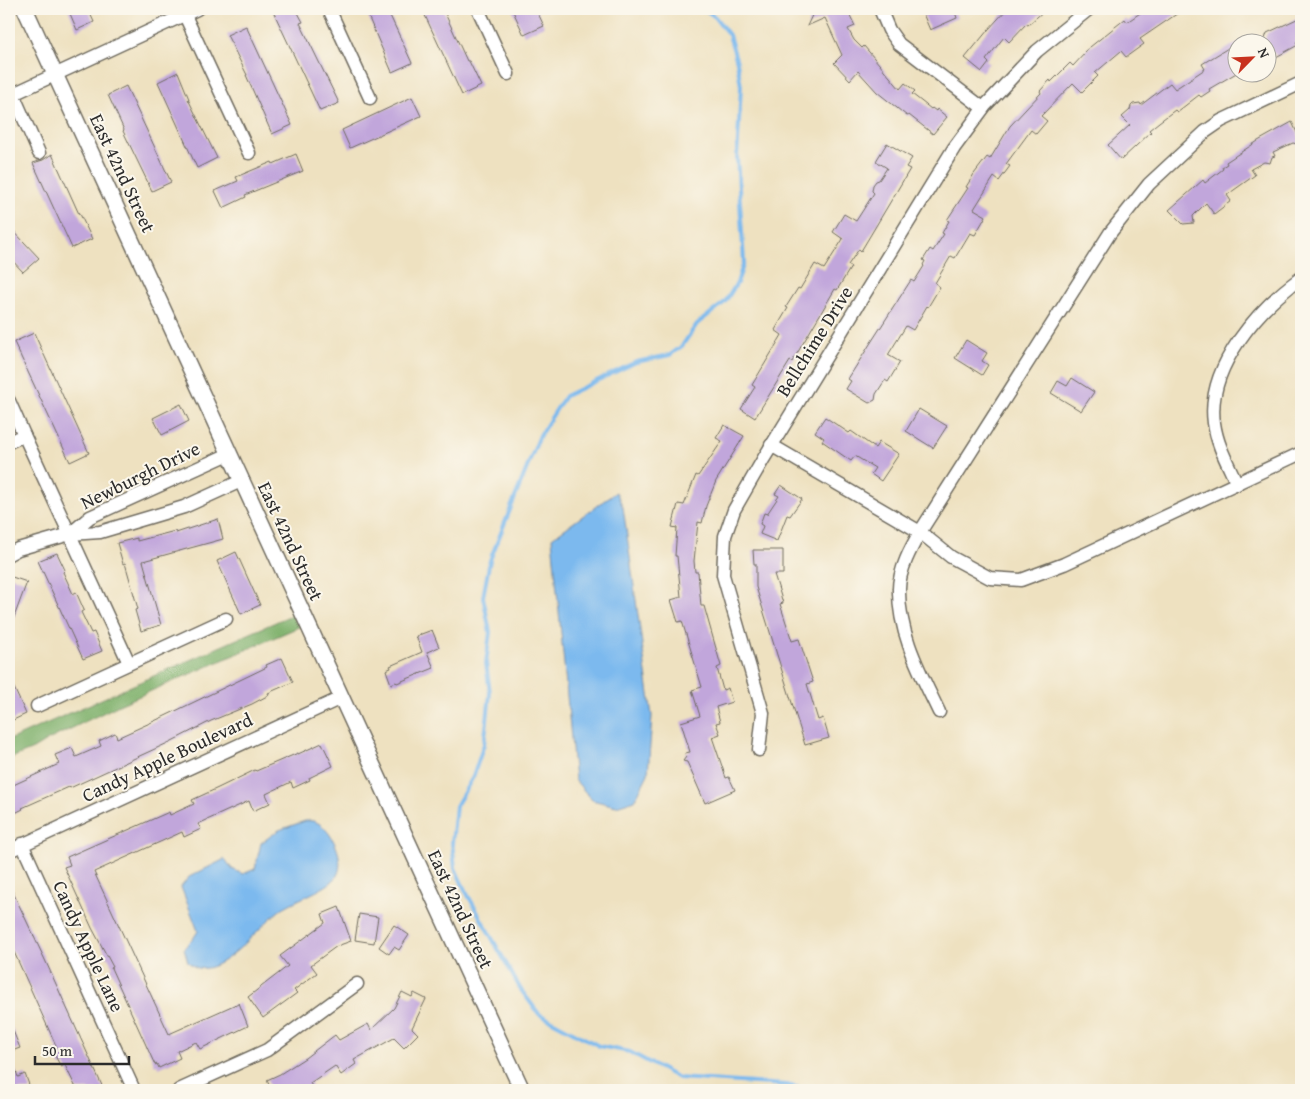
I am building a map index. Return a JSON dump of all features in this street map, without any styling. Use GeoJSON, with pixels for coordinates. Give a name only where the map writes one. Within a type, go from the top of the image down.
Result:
{"type":"FeatureCollection","features":[{"type":"Feature","properties":{"kind":"street","name":"East 42nd Street"},"geometry":{"type":"LineString","coordinates":[[25,9],[522,1090]]}},
{"type":"Feature","properties":{"kind":"street"},"geometry":{"type":"LineString","coordinates":[[39,152],[11,95],[183,12],[197,9]]}},
{"type":"Feature","properties":{"kind":"street"},"geometry":{"type":"LineString","coordinates":[[329,9],[370,98]]}},
{"type":"Feature","properties":{"kind":"street"},"geometry":{"type":"LineString","coordinates":[[478,9],[508,74]]}},
{"type":"Feature","properties":{"kind":"street"},"geometry":{"type":"LineString","coordinates":[[880,9],[889,30],[899,44],[983,108]]}},
{"type":"Feature","properties":{"kind":"street","name":"Bellchime Drive"},"geometry":{"type":"LineString","coordinates":[[759,750],[763,713],[723,575],[724,536],[734,510],[771,445],[954,148],[983,108],[1037,51],[1089,9]]}},
{"type":"Feature","properties":{"kind":"street"},"geometry":{"type":"LineString","coordinates":[[183,12],[249,153]]}},
{"type":"Feature","properties":{"kind":"street"},"geometry":{"type":"LineString","coordinates":[[939,712],[913,657],[902,616],[899,588],[907,555],[920,532],[1110,233],[1149,184],[1205,132],[1221,121],[1301,83]]}},
{"type":"Feature","properties":{"kind":"street"},"geometry":{"type":"LineString","coordinates":[[1237,484],[1217,439],[1213,410],[1215,389],[1227,362],[1247,330],[1270,304],[1301,278]]}},
{"type":"Feature","properties":{"kind":"street"},"geometry":{"type":"LineString","coordinates":[[9,401],[70,534],[100,532],[184,508],[241,481]]}},
{"type":"Feature","properties":{"kind":"street"},"geometry":{"type":"LineString","coordinates":[[9,442],[24,435]]}},
{"type":"Feature","properties":{"kind":"street"},"geometry":{"type":"LineString","coordinates":[[771,445],[845,490],[920,532],[951,558],[990,578],[1021,580],[1064,564],[1301,453]]}},
{"type":"Feature","properties":{"kind":"street","name":"Newburgh Drive"},"geometry":{"type":"LineString","coordinates":[[9,554],[18,549],[70,534],[90,517],[229,454]]}},
{"type":"Feature","properties":{"kind":"street","name":"Newburgh Drive"},"geometry":{"type":"LineString","coordinates":[[70,534],[129,663]]}},
{"type":"Feature","properties":{"kind":"street"},"geometry":{"type":"LineString","coordinates":[[37,706],[226,618]]}},
{"type":"Feature","properties":{"kind":"street","name":"Candy Apple Boulevard"},"geometry":{"type":"LineString","coordinates":[[9,851],[341,698]]}},
{"type":"Feature","properties":{"kind":"street","name":"Candy Apple Lane"},"geometry":{"type":"LineString","coordinates":[[22,844],[134,1090]]}},
{"type":"Feature","properties":{"kind":"street"},"geometry":{"type":"LineString","coordinates":[[180,1090],[275,1045],[358,984]]}},
{"type":"Feature","properties":{"kind":"green space"},"geometry":{"type":"Polygon","coordinates":[[[296,613],[301,626],[121,704],[33,749],[9,759],[9,740],[296,613]]]}},
{"type":"Feature","properties":{"kind":"water"},"geometry":{"type":"Polygon","coordinates":[[[616,492],[623,507],[652,716],[648,774],[635,800],[616,806],[592,800],[575,780],[552,538],[616,492]]]}},
{"type":"Feature","properties":{"kind":"water"},"geometry":{"type":"Polygon","coordinates":[[[305,821],[315,821],[322,826],[336,846],[340,863],[336,877],[326,886],[283,908],[243,946],[220,963],[209,968],[198,968],[188,962],[184,948],[198,931],[181,887],[189,877],[225,859],[232,869],[243,874],[255,869],[261,843],[279,830],[305,821]]]}},
{"type":"Feature","properties":{"kind":"building"},"geometry":{"type":"Polygon","coordinates":[[[68,9],[88,9],[94,22],[77,30],[68,9]]]}},
{"type":"Feature","properties":{"kind":"building"},"geometry":{"type":"Polygon","coordinates":[[[283,9],[296,9],[303,22],[300,23],[339,103],[320,111],[274,13],[283,9]]]}},
{"type":"Feature","properties":{"kind":"building"},"geometry":{"type":"Polygon","coordinates":[[[365,9],[387,9],[412,63],[392,72],[365,9]]]}},
{"type":"Feature","properties":{"kind":"building"},"geometry":{"type":"Polygon","coordinates":[[[422,9],[443,9],[481,86],[462,95],[422,9]]]}},
{"type":"Feature","properties":{"kind":"building"},"geometry":{"type":"Polygon","coordinates":[[[512,9],[536,9],[544,26],[524,35],[512,9]]]}},
{"type":"Feature","properties":{"kind":"building"},"geometry":{"type":"Polygon","coordinates":[[[815,9],[847,9],[855,26],[848,29],[854,40],[862,48],[864,46],[900,89],[905,83],[915,91],[912,94],[931,109],[936,111],[937,109],[947,117],[933,134],[877,92],[858,71],[850,80],[834,63],[842,55],[825,18],[807,26],[815,9]]]}},
{"type":"Feature","properties":{"kind":"building"},"geometry":{"type":"Polygon","coordinates":[[[921,9],[950,9],[955,12],[957,18],[930,30],[921,9]]]}},
{"type":"Feature","properties":{"kind":"building"},"geometry":{"type":"Polygon","coordinates":[[[1007,9],[1046,9],[1028,25],[1026,24],[1009,42],[1004,37],[986,60],[989,63],[982,72],[965,58],[1007,9]]]}},
{"type":"Feature","properties":{"kind":"building"},"geometry":{"type":"Polygon","coordinates":[[[1146,9],[1184,9],[1140,39],[1144,44],[1126,57],[1121,51],[1095,73],[1098,76],[1082,92],[1073,83],[1041,116],[1047,121],[1036,134],[1031,130],[1006,164],[1010,166],[999,181],[994,177],[974,209],[986,216],[975,235],[970,233],[955,258],[951,256],[935,283],[940,287],[928,307],[913,330],[906,326],[888,355],[900,362],[888,382],[885,380],[876,394],[875,400],[869,403],[846,389],[851,381],[848,379],[870,344],[911,280],[914,282],[924,266],[925,261],[923,260],[930,249],[933,251],[944,234],[942,233],[949,221],[947,220],[968,188],[966,187],[974,174],[987,157],[990,159],[1010,126],[1041,93],[1040,91],[1050,80],[1051,82],[1070,63],[1073,66],[1085,51],[1125,19],[1127,22],[1146,9]]]}},
{"type":"Feature","properties":{"kind":"building"},"geometry":{"type":"Polygon","coordinates":[[[1301,17],[1301,40],[1296,42],[1298,45],[1278,56],[1278,32],[1269,32],[1301,17]]]}},
{"type":"Feature","properties":{"kind":"building"},"geometry":{"type":"Polygon","coordinates":[[[246,26],[292,125],[272,134],[247,75],[227,35],[246,26]]]}},
{"type":"Feature","properties":{"kind":"building"},"geometry":{"type":"Polygon","coordinates":[[[1228,48],[1228,78],[1209,89],[1210,91],[1201,97],[1199,95],[1177,112],[1175,110],[1159,122],[1121,160],[1108,145],[1130,125],[1122,117],[1130,110],[1131,106],[1140,103],[1141,105],[1170,83],[1175,89],[1205,69],[1202,64],[1228,48]]]}},
{"type":"Feature","properties":{"kind":"building"},"geometry":{"type":"Polygon","coordinates":[[[178,72],[188,99],[217,158],[197,168],[158,82],[178,72]]]}},
{"type":"Feature","properties":{"kind":"building"},"geometry":{"type":"Polygon","coordinates":[[[126,86],[171,182],[152,191],[108,95],[126,86]]]}},
{"type":"Feature","properties":{"kind":"building"},"geometry":{"type":"Polygon","coordinates":[[[412,97],[421,116],[350,148],[342,130],[412,97]]]}},
{"type":"Feature","properties":{"kind":"building"},"geometry":{"type":"Polygon","coordinates":[[[1292,122],[1301,145],[1293,143],[1273,152],[1275,156],[1272,157],[1270,163],[1264,162],[1251,169],[1255,175],[1227,195],[1231,201],[1214,214],[1206,203],[1193,216],[1194,223],[1183,224],[1169,210],[1203,180],[1205,183],[1223,169],[1222,167],[1227,164],[1226,162],[1292,122]]]}},
{"type":"Feature","properties":{"kind":"building"},"geometry":{"type":"Polygon","coordinates":[[[887,143],[912,158],[906,167],[910,169],[861,251],[859,249],[848,265],[851,267],[837,290],[835,289],[792,362],[790,361],[755,418],[741,409],[755,387],[752,385],[782,335],[775,330],[788,308],[786,307],[798,288],[800,289],[815,264],[824,269],[843,239],[833,232],[844,214],[856,221],[874,193],[872,191],[873,185],[887,168],[876,161],[887,143]]]}},
{"type":"Feature","properties":{"kind":"building"},"geometry":{"type":"Polygon","coordinates":[[[52,154],[92,239],[72,248],[33,163],[43,160],[52,154]]]}},
{"type":"Feature","properties":{"kind":"building"},"geometry":{"type":"Polygon","coordinates":[[[296,154],[303,171],[245,195],[246,197],[223,208],[215,191],[238,181],[236,177],[296,154]]]}},
{"type":"Feature","properties":{"kind":"building"},"geometry":{"type":"Polygon","coordinates":[[[9,226],[39,258],[23,272],[9,257],[9,226]]]}},
{"type":"Feature","properties":{"kind":"building"},"geometry":{"type":"Polygon","coordinates":[[[34,333],[89,453],[70,462],[14,342],[34,333]]]}},
{"type":"Feature","properties":{"kind":"building"},"geometry":{"type":"Polygon","coordinates":[[[966,340],[987,353],[982,361],[988,365],[982,375],[955,358],[966,340]]]}},
{"type":"Feature","properties":{"kind":"building"},"geometry":{"type":"Polygon","coordinates":[[[1072,378],[1094,392],[1081,411],[1051,393],[1058,381],[1067,386],[1072,378]]]}},
{"type":"Feature","properties":{"kind":"building"},"geometry":{"type":"Polygon","coordinates":[[[181,404],[189,421],[162,435],[153,418],[181,404]]]}},
{"type":"Feature","properties":{"kind":"building"},"geometry":{"type":"Polygon","coordinates":[[[919,409],[947,426],[933,448],[906,431],[919,409]]]}},
{"type":"Feature","properties":{"kind":"building"},"geometry":{"type":"Polygon","coordinates":[[[825,417],[849,433],[851,431],[875,448],[879,442],[899,454],[881,481],[871,474],[875,468],[855,456],[851,461],[822,441],[824,438],[815,432],[825,417]]]}},
{"type":"Feature","properties":{"kind":"building"},"geometry":{"type":"Polygon","coordinates":[[[724,425],[744,436],[716,481],[706,506],[702,523],[698,522],[694,561],[695,572],[698,572],[701,606],[704,606],[721,666],[717,668],[723,690],[728,688],[732,702],[716,707],[720,722],[716,723],[720,734],[712,737],[726,778],[729,777],[735,790],[705,803],[687,762],[683,761],[686,757],[685,753],[690,752],[681,722],[700,716],[692,690],[702,687],[682,621],[678,622],[671,600],[681,597],[677,556],[675,556],[677,528],[672,527],[678,504],[684,505],[696,475],[698,476],[722,441],[716,438],[724,425]]]}},
{"type":"Feature","properties":{"kind":"building"},"geometry":{"type":"Polygon","coordinates":[[[781,485],[802,499],[790,516],[787,515],[777,541],[760,534],[763,526],[760,524],[764,513],[767,514],[779,496],[775,494],[781,485]]]}},
{"type":"Feature","properties":{"kind":"building"},"geometry":{"type":"Polygon","coordinates":[[[218,519],[223,539],[143,561],[161,625],[141,631],[135,610],[138,609],[125,563],[123,564],[117,543],[137,538],[137,541],[175,531],[176,533],[218,519]]]}},
{"type":"Feature","properties":{"kind":"building"},"geometry":{"type":"Polygon","coordinates":[[[753,550],[783,550],[783,574],[774,574],[783,603],[780,604],[792,641],[799,639],[813,682],[807,684],[818,720],[823,718],[829,738],[805,745],[756,587],[756,564],[754,564],[753,550]]]}},
{"type":"Feature","properties":{"kind":"building"},"geometry":{"type":"Polygon","coordinates":[[[236,552],[260,605],[241,614],[217,561],[236,552]]]}},
{"type":"Feature","properties":{"kind":"building"},"geometry":{"type":"Polygon","coordinates":[[[57,553],[73,594],[76,592],[84,610],[81,612],[91,633],[94,632],[102,651],[83,659],[38,561],[57,553]]]}},
{"type":"Feature","properties":{"kind":"building"},"geometry":{"type":"Polygon","coordinates":[[[9,576],[27,582],[10,628],[9,628],[9,576]]]}},
{"type":"Feature","properties":{"kind":"building"},"geometry":{"type":"Polygon","coordinates":[[[432,630],[439,647],[427,652],[434,668],[391,684],[386,670],[391,668],[390,666],[422,652],[416,636],[432,630]]]}},
{"type":"Feature","properties":{"kind":"building"},"geometry":{"type":"Polygon","coordinates":[[[282,658],[293,682],[268,693],[269,695],[252,704],[211,721],[70,788],[22,808],[9,816],[9,787],[59,764],[55,755],[72,748],[76,757],[101,746],[99,741],[115,733],[117,738],[267,667],[266,665],[282,658]]]}},
{"type":"Feature","properties":{"kind":"building"},"geometry":{"type":"Polygon","coordinates":[[[9,677],[26,714],[9,722],[9,677]]]}},
{"type":"Feature","properties":{"kind":"building"},"geometry":{"type":"Polygon","coordinates":[[[322,743],[333,766],[293,788],[291,782],[266,794],[270,803],[253,811],[249,801],[198,824],[201,829],[184,837],[182,832],[94,872],[169,1034],[239,1003],[248,1026],[200,1049],[196,1042],[177,1051],[180,1058],[159,1068],[157,1064],[155,1065],[111,968],[113,967],[92,928],[64,867],[70,865],[67,857],[169,812],[170,815],[194,804],[192,800],[255,770],[322,743]]]}},
{"type":"Feature","properties":{"kind":"building"},"geometry":{"type":"Polygon","coordinates":[[[9,884],[104,1090],[77,1090],[65,1065],[61,1067],[53,1052],[58,1050],[14,952],[12,952],[9,945],[9,884]]]}},
{"type":"Feature","properties":{"kind":"building"},"geometry":{"type":"Polygon","coordinates":[[[339,907],[351,941],[337,946],[311,965],[317,973],[294,990],[297,993],[263,1018],[248,997],[288,966],[280,956],[325,923],[322,914],[339,907]]]}},
{"type":"Feature","properties":{"kind":"building"},"geometry":{"type":"Polygon","coordinates":[[[359,914],[378,917],[374,943],[355,940],[359,914]]]}},
{"type":"Feature","properties":{"kind":"building"},"geometry":{"type":"Polygon","coordinates":[[[394,925],[409,935],[399,950],[394,947],[389,954],[379,947],[394,925]]]}},
{"type":"Feature","properties":{"kind":"building"},"geometry":{"type":"Polygon","coordinates":[[[402,992],[412,997],[414,993],[426,999],[412,1028],[418,1034],[404,1048],[394,1038],[354,1060],[356,1064],[341,1075],[335,1066],[310,1083],[314,1090],[271,1090],[267,1080],[305,1058],[335,1035],[339,1040],[368,1024],[371,1030],[394,1008],[402,992]]]}},
{"type":"Feature","properties":{"kind":"building"},"geometry":{"type":"Polygon","coordinates":[[[9,1021],[20,1048],[9,1052],[9,1021]]]}},
{"type":"Feature","properties":{"kind":"building"},"geometry":{"type":"Polygon","coordinates":[[[10,1053],[18,1077],[25,1074],[31,1090],[9,1090],[10,1053]]]}},
{"type":"Feature","properties":{"kind":"waterway"},"geometry":{"type":"LineString","coordinates":[[704,9],[715,17],[729,35],[737,62],[741,86],[737,158],[744,262],[737,283],[725,302],[697,324],[682,346],[670,355],[636,362],[565,396],[540,435],[490,560],[483,597],[490,632],[486,663],[490,693],[484,744],[473,777],[456,806],[452,843],[455,868],[465,890],[521,990],[539,1014],[599,1046],[630,1052],[678,1078],[786,1085],[810,1090]]}}]}
